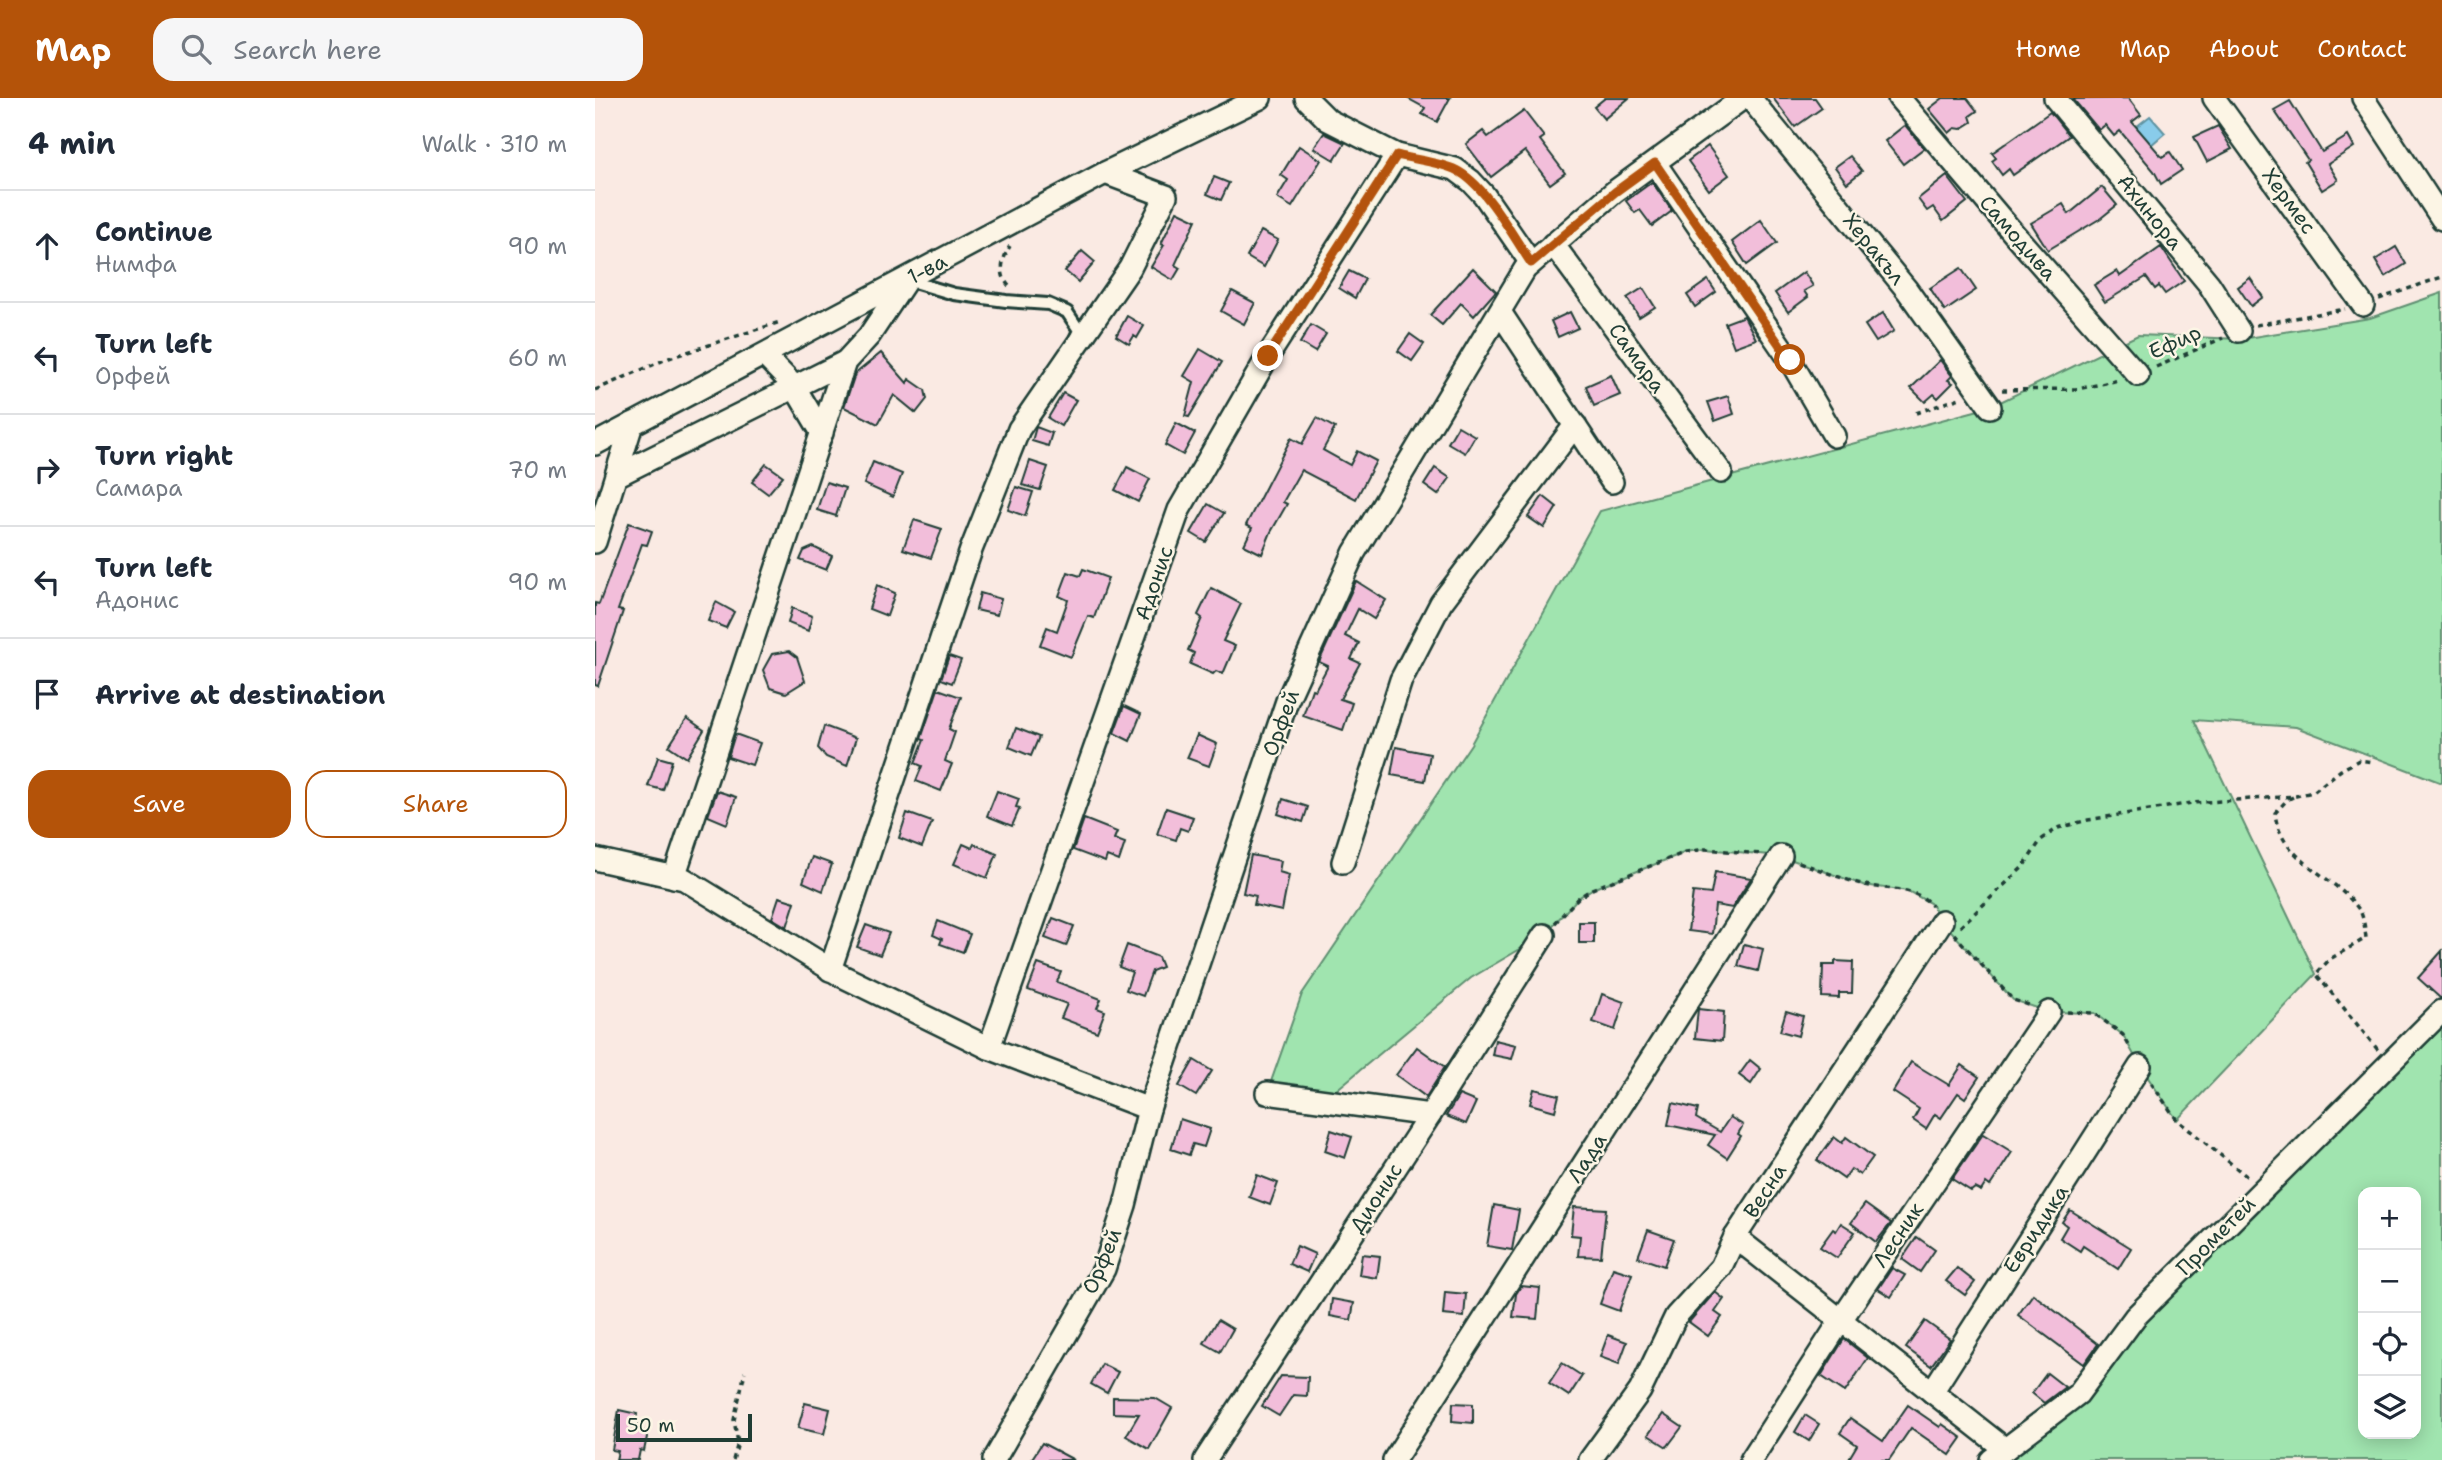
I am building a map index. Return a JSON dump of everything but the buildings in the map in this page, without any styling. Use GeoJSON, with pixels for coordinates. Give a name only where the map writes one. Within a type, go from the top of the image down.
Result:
{"type":"FeatureCollection","features":[{"type":"Feature","properties":{"kind":"street","name":"1-ва"},"geometry":{"type":"LineString","coordinates":[[595,443],[1105,173],[1260,98]]}},
{"type":"Feature","properties":{"kind":"street"},"geometry":{"type":"LineString","coordinates":[[1306,98],[1328,120],[1397,155],[1455,169],[1484,195],[1531,263]]}},
{"type":"Feature","properties":{"kind":"street","name":"Орфей"},"geometry":{"type":"LineString","coordinates":[[994,1460],[1104,1269],[1125,1205],[1149,1108],[1287,701],[1355,553],[1525,269],[1615,192],[1743,98]]}},
{"type":"Feature","properties":{"kind":"street","name":"Херакъл"},"geometry":{"type":"LineString","coordinates":[[1750,98],[1907,290],[1984,399]]}},
{"type":"Feature","properties":{"kind":"street","name":"Самодива"},"geometry":{"type":"LineString","coordinates":[[1899,98],[2138,375]]}},
{"type":"Feature","properties":{"kind":"street","name":"Ахинора"},"geometry":{"type":"LineString","coordinates":[[2055,98],[2209,284],[2239,331]]}},
{"type":"Feature","properties":{"kind":"street","name":"Хермес"},"geometry":{"type":"LineString","coordinates":[[2214,98],[2363,305]]}},
{"type":"Feature","properties":{"kind":"street"},"geometry":{"type":"LineString","coordinates":[[2363,98],[2442,219]]}},
{"type":"Feature","properties":{"kind":"street","name":"Адонис"},"geometry":{"type":"LineString","coordinates":[[989,1048],[1179,510],[1268,356],[1397,155]]}},
{"type":"Feature","properties":{"kind":"street"},"geometry":{"type":"LineString","coordinates":[[1655,163],[1790,360],[1834,436]]}},
{"type":"Feature","properties":{"kind":"street"},"geometry":{"type":"LineString","coordinates":[[830,970],[971,550],[1020,429],[1131,268],[1166,195],[1105,173]]}},
{"type":"Feature","properties":{"kind":"street","name":"Самара"},"geometry":{"type":"LineString","coordinates":[[1553,244],[1721,472]]}},
{"type":"Feature","properties":{"kind":"street"},"geometry":{"type":"LineString","coordinates":[[616,476],[845,362],[869,336],[907,280]]}},
{"type":"Feature","properties":{"kind":"street"},"geometry":{"type":"LineString","coordinates":[[1500,312],[1612,482]]}},
{"type":"Feature","properties":{"kind":"street"},"geometry":{"type":"LineString","coordinates":[[764,355],[794,386],[822,433]]}},
{"type":"Feature","properties":{"kind":"street"},"geometry":{"type":"LineString","coordinates":[[674,877],[845,362]]}},
{"type":"Feature","properties":{"kind":"street"},"geometry":{"type":"LineString","coordinates":[[595,542],[632,424]]}},
{"type":"Feature","properties":{"kind":"street"},"geometry":{"type":"LineString","coordinates":[[1343,862],[1401,680],[1435,614],[1575,425]]}},
{"type":"Feature","properties":{"kind":"street","name":"Лада"},"geometry":{"type":"LineString","coordinates":[[1394,1460],[1781,856]]}},
{"type":"Feature","properties":{"kind":"street"},"geometry":{"type":"LineString","coordinates":[[595,859],[684,879],[830,970],[989,1048],[1149,1108]]}},
{"type":"Feature","properties":{"kind":"street","name":"Весна"},"geometry":{"type":"LineString","coordinates":[[1591,1460],[1640,1391],[1677,1315],[1721,1267],[1735,1237],[1947,927]]}},
{"type":"Feature","properties":{"kind":"street","name":"Дионис"},"geometry":{"type":"LineString","coordinates":[[1205,1460],[1544,935]]}},
{"type":"Feature","properties":{"kind":"street","name":"Прометей"},"geometry":{"type":"LineString","coordinates":[[1998,1455],[2078,1394],[2135,1317],[2442,1011]]}},
{"type":"Feature","properties":{"kind":"street","name":"Лесник"},"geometry":{"type":"LineString","coordinates":[[1751,1460],[1841,1320],[2049,1012]]}},
{"type":"Feature","properties":{"kind":"street","name":"Евридика"},"geometry":{"type":"LineString","coordinates":[[1932,1392],[2140,1066]]}},
{"type":"Feature","properties":{"kind":"street"},"geometry":{"type":"LineString","coordinates":[[1266,1093],[1430,1115]]}},
{"type":"Feature","properties":{"kind":"street"},"geometry":{"type":"LineString","coordinates":[[1735,1237],[1932,1392],[1998,1455]]}},
{"type":"Feature","properties":{"kind":"lane"},"geometry":{"type":"LineString","coordinates":[[907,280],[954,294],[1048,304],[1067,312],[1079,330],[1069,360]]}},
{"type":"Feature","properties":{"kind":"path"},"geometry":{"type":"LineString","coordinates":[[1018,240],[1009,247],[1001,267],[1005,282],[1018,295],[1034,303]]}},
{"type":"Feature","properties":{"kind":"path","name":"Ефир"},"geometry":{"type":"LineString","coordinates":[[1916,413],[2024,388],[2078,389],[2138,375],[2251,326],[2363,305],[2442,277]]}},
{"type":"Feature","properties":{"kind":"path"},"geometry":{"type":"LineString","coordinates":[[595,390],[669,358],[782,322]]}},
{"type":"Feature","properties":{"kind":"path"},"geometry":{"type":"LineString","coordinates":[[1947,927],[2023,867],[2041,840],[2058,828],[2088,820],[2192,803],[2296,796],[2313,792],[2359,760],[2373,762]]}},
{"type":"Feature","properties":{"kind":"path"},"geometry":{"type":"LineString","coordinates":[[2296,796],[2287,800],[2275,813],[2277,828],[2289,847],[2345,894],[2361,913],[2366,938],[2330,959],[2316,974],[2388,1063]]}},
{"type":"Feature","properties":{"kind":"path"},"geometry":{"type":"LineString","coordinates":[[733,1460],[738,1443],[734,1420],[745,1372]]}},
{"type":"Feature","properties":{"kind":"green space"},"geometry":{"type":"Polygon","coordinates":[[[2442,293],[2442,783],[2296,727],[2194,720],[2316,974],[2177,1120],[2140,1066],[2123,1035],[2094,1013],[2049,1012],[2013,1000],[1942,921],[1930,903],[1908,891],[1863,885],[1781,856],[1705,849],[1686,852],[1592,889],[1578,898],[1544,935],[1471,978],[1323,1101],[1267,1093],[1302,994],[1471,744],[1600,511],[1990,407],[2138,335],[2241,339],[2370,318],[2442,293]]]}},
{"type":"Feature","properties":{"kind":"green space"},"geometry":{"type":"Polygon","coordinates":[[[2442,1009],[2442,1460],[1987,1460],[2078,1394],[2135,1317],[2442,1009]]]}},
{"type":"Feature","properties":{"kind":"water"},"geometry":{"type":"Polygon","coordinates":[[[2150,116],[2165,133],[2151,145],[2136,127],[2150,116]]]}},
{"type":"Feature","properties":{"kind":"route"},"geometry":{"type":"LineString","coordinates":[[1268,356],[1397,155],[1455,169],[1471,181],[1484,195],[1531,263],[1615,192],[1655,163],[1790,360]]}}]}
